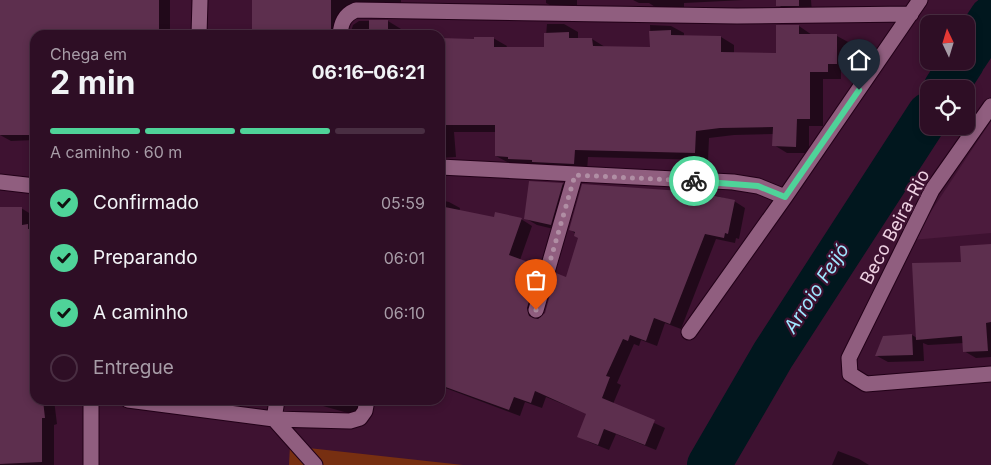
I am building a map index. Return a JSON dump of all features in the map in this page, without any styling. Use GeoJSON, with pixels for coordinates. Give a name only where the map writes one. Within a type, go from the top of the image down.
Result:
{"type":"FeatureCollection","features":[{"type":"Feature","properties":{"kind":"street"},"geometry":{"type":"LineString","coordinates":[[199,30],[200,0]]}},
{"type":"Feature","properties":{"kind":"street"},"geometry":{"type":"LineString","coordinates":[[689,332],[785,197],[920,0]]}},
{"type":"Feature","properties":{"kind":"street"},"geometry":{"type":"LineString","coordinates":[[340,30],[340,25],[347,13],[356,10],[737,16],[911,14]]}},
{"type":"Feature","properties":{"kind":"street","name":"Beco Beira-Rio"},"geometry":{"type":"LineString","coordinates":[[991,106],[932,190],[849,358],[850,374],[866,384],[991,374]]}},
{"type":"Feature","properties":{"kind":"street"},"geometry":{"type":"LineString","coordinates":[[445,167],[733,182],[758,186],[785,197]]}},
{"type":"Feature","properties":{"kind":"street"},"geometry":{"type":"LineString","coordinates":[[536,310],[575,175]]}},
{"type":"Feature","properties":{"kind":"street"},"geometry":{"type":"LineString","coordinates":[[0,182],[30,185]]}},
{"type":"Feature","properties":{"kind":"street"},"geometry":{"type":"LineString","coordinates":[[91,405],[91,465]]}},
{"type":"Feature","properties":{"kind":"street"},"geometry":{"type":"LineString","coordinates":[[166,405],[274,419],[350,421],[360,418],[365,405]]}},
{"type":"Feature","properties":{"kind":"street"},"geometry":{"type":"LineString","coordinates":[[274,419],[276,405]]}},
{"type":"Feature","properties":{"kind":"street"},"geometry":{"type":"LineString","coordinates":[[274,419],[315,465]]}},
{"type":"Feature","properties":{"kind":"shaded area"},"geometry":{"type":"Polygon","coordinates":[[[991,121],[991,233],[912,240],[991,121]]]}},
{"type":"Feature","properties":{"kind":"shaded area"},"geometry":{"type":"Polygon","coordinates":[[[290,446],[463,465],[289,465],[290,446]]]}},
{"type":"Feature","properties":{"kind":"building"},"geometry":{"type":"Polygon","coordinates":[[[0,0],[159,0],[159,30],[30,30],[30,135],[0,135],[0,0]]]}},
{"type":"Feature","properties":{"kind":"building"},"geometry":{"type":"Polygon","coordinates":[[[252,0],[331,0],[331,30],[252,30],[252,0]]]}},
{"type":"Feature","properties":{"kind":"building"},"geometry":{"type":"Polygon","coordinates":[[[776,0],[799,0],[799,6],[776,6],[776,0]]]}},
{"type":"Feature","properties":{"kind":"building"},"geometry":{"type":"Polygon","coordinates":[[[369,20],[388,20],[388,30],[369,30],[369,20]]]}},
{"type":"Feature","properties":{"kind":"building"},"geometry":{"type":"Polygon","coordinates":[[[776,25],[799,25],[799,34],[837,34],[837,64],[828,64],[828,72],[810,72],[810,119],[797,119],[796,147],[772,146],[773,127],[720,128],[696,131],[695,153],[575,150],[574,164],[532,162],[532,160],[508,159],[508,157],[495,156],[495,125],[445,125],[445,38],[474,39],[474,37],[494,37],[494,47],[544,47],[544,33],[569,32],[569,38],[592,38],[593,46],[650,47],[649,31],[671,30],[671,35],[721,36],[721,52],[776,53],[776,25]]]}},
{"type":"Feature","properties":{"kind":"building"},"geometry":{"type":"Polygon","coordinates":[[[529,181],[563,183],[551,225],[524,219],[529,181]]]}},
{"type":"Feature","properties":{"kind":"building"},"geometry":{"type":"Polygon","coordinates":[[[582,184],[710,193],[710,195],[735,200],[728,234],[725,233],[724,238],[705,234],[670,324],[654,318],[646,341],[630,335],[628,341],[623,339],[606,376],[610,377],[602,398],[655,420],[645,445],[604,429],[598,445],[577,437],[586,414],[535,391],[531,403],[514,397],[509,410],[445,387],[445,207],[494,217],[495,212],[522,218],[509,255],[539,266],[527,308],[529,316],[538,319],[545,313],[556,273],[566,277],[578,238],[574,236],[575,232],[569,230],[582,184]]]}},
{"type":"Feature","properties":{"kind":"building"},"geometry":{"type":"Polygon","coordinates":[[[0,207],[22,207],[22,225],[28,224],[28,229],[30,229],[30,405],[44,405],[45,418],[42,418],[42,462],[0,464],[0,207]]]}},
{"type":"Feature","properties":{"kind":"building"},"geometry":{"type":"Polygon","coordinates":[[[991,244],[991,322],[986,323],[988,351],[963,352],[962,336],[916,340],[912,263],[961,262],[960,246],[991,244]]]}},
{"type":"Feature","properties":{"kind":"building"},"geometry":{"type":"Polygon","coordinates":[[[912,334],[913,355],[875,356],[883,336],[912,334]]]}},
{"type":"Feature","properties":{"kind":"waterway","name":"Arroio Feijó"},"geometry":{"type":"LineString","coordinates":[[975,42],[991,18]]}},
{"type":"Feature","properties":{"kind":"waterway","name":"Arroio Feijó"},"geometry":{"type":"LineString","coordinates":[[951,80],[957,70]]}},
{"type":"Feature","properties":{"kind":"waterway","name":"Arroio Feijó"},"geometry":{"type":"LineString","coordinates":[[709,465],[773,355],[920,128]]}},
{"type":"Feature","properties":{"kind":"way so far"},"geometry":{"type":"LineString","coordinates":[[536,310],[575,175],[694,181]]}},
{"type":"Feature","properties":{"kind":"route"},"geometry":{"type":"LineString","coordinates":[[694,181],[733,182],[758,186],[785,197],[859,90]]}}]}
